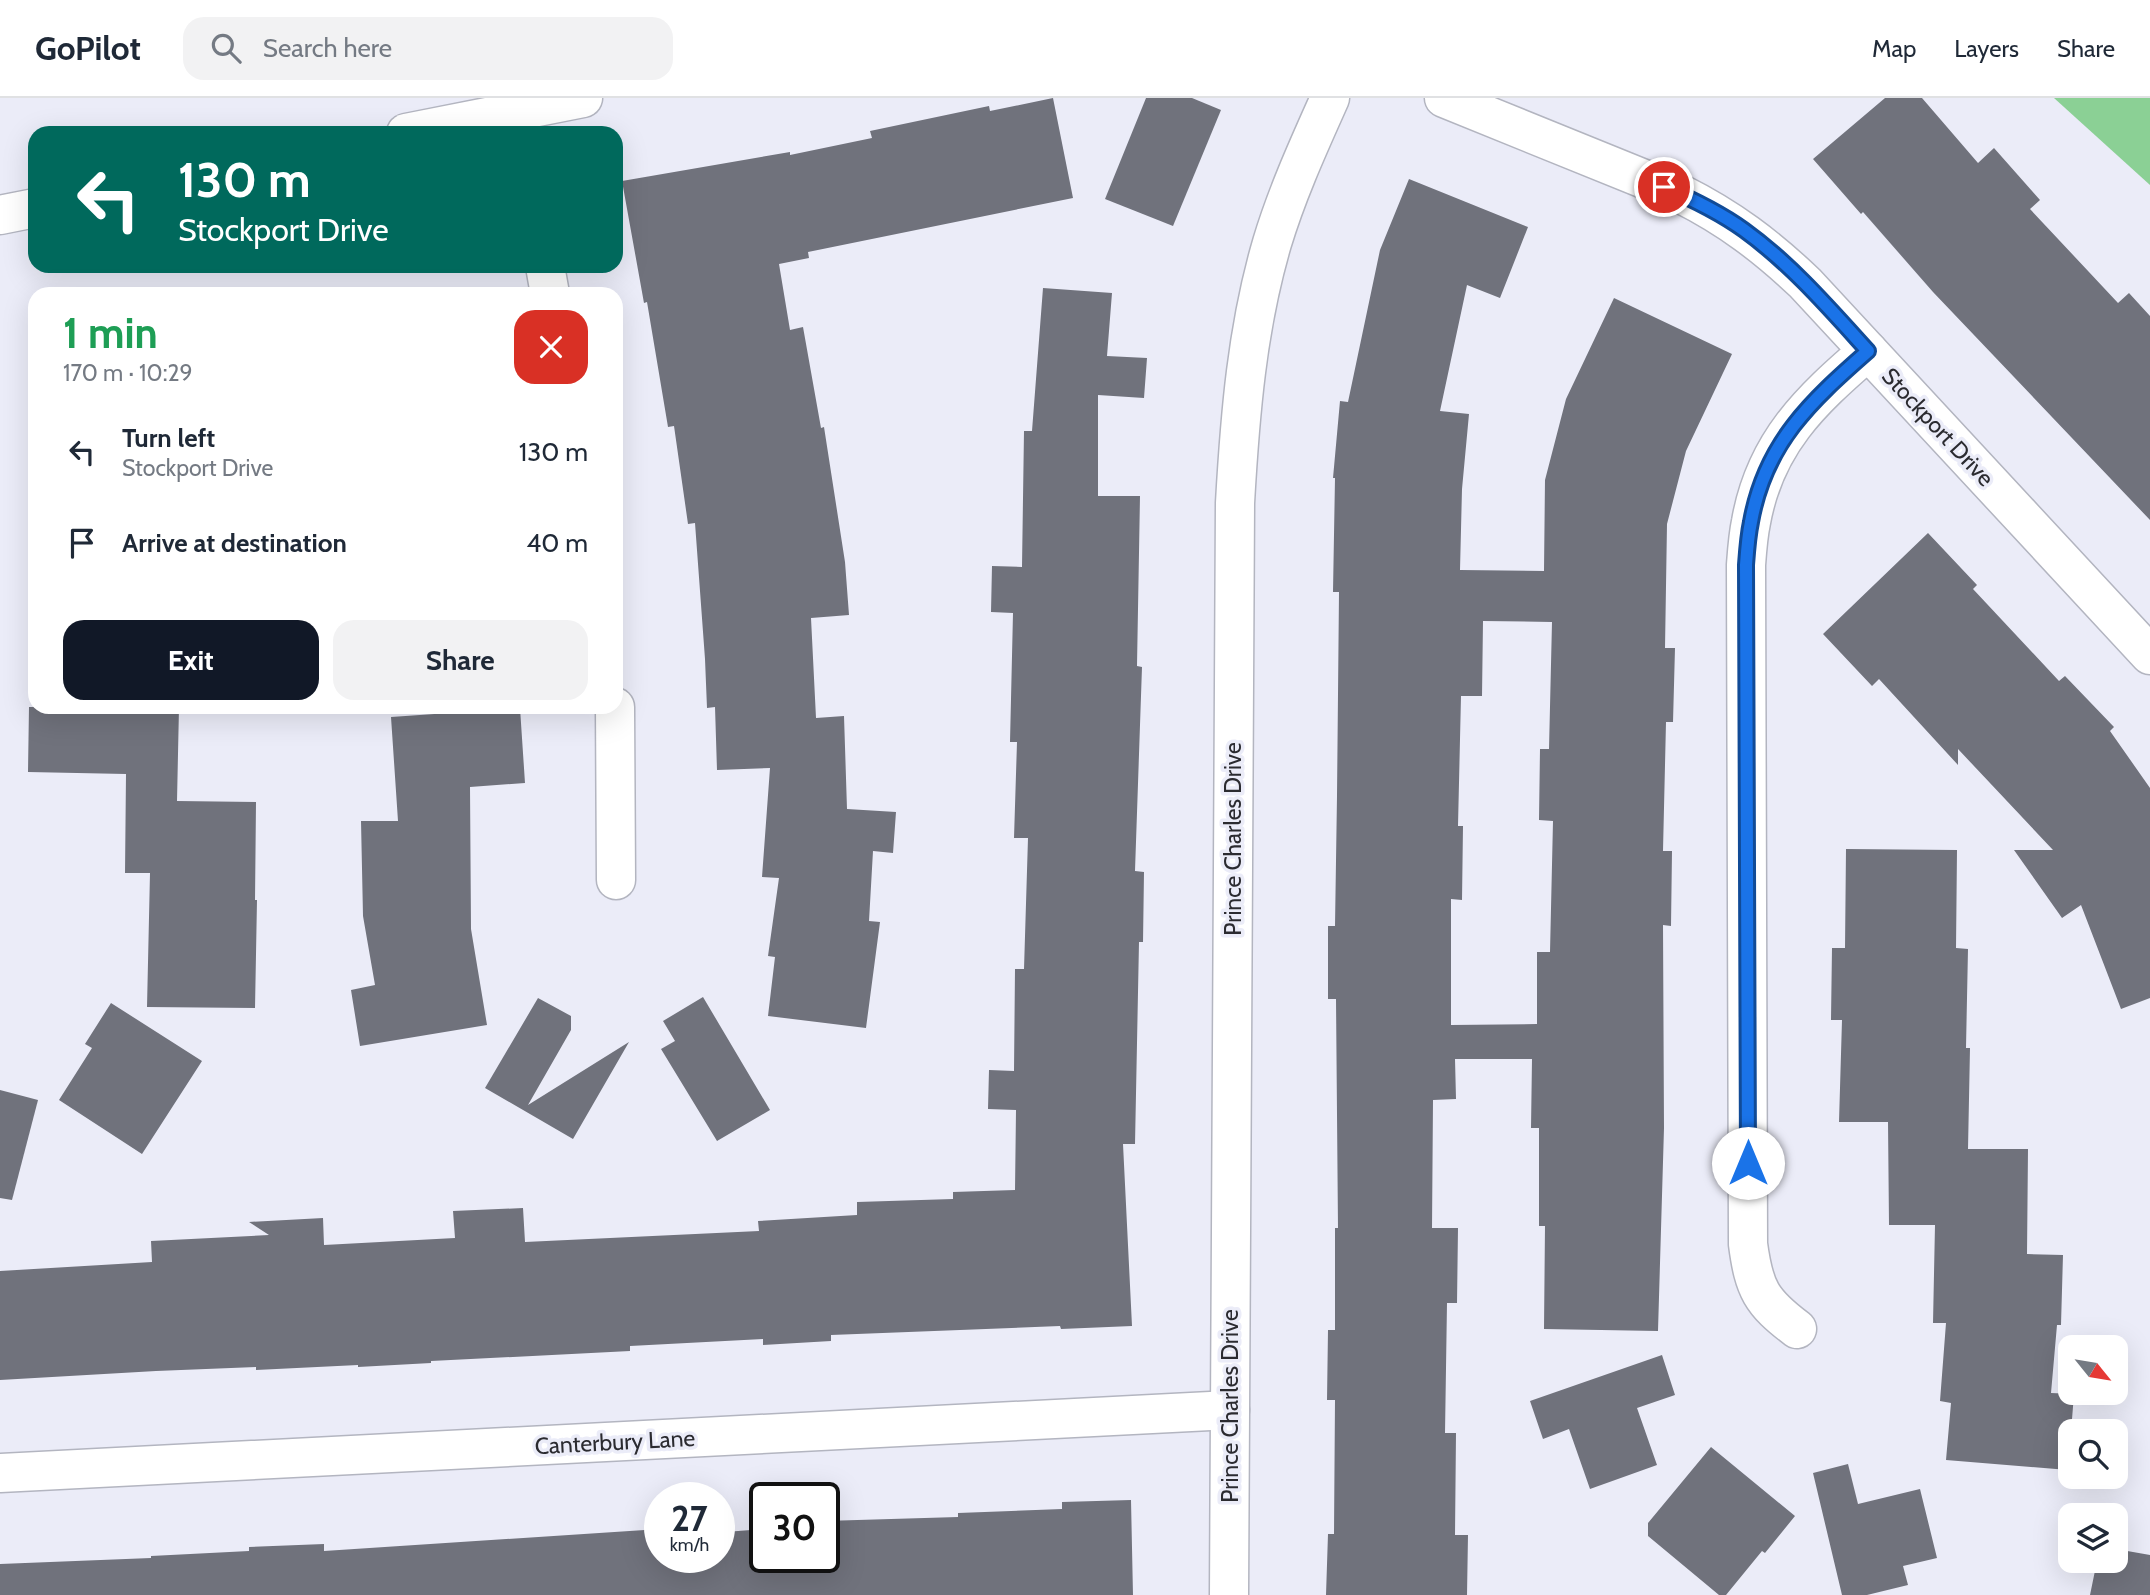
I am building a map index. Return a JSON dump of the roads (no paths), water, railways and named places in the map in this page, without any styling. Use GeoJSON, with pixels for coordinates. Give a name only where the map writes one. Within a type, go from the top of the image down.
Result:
{"type":"FeatureCollection","features":[{"type":"Feature","properties":{"kind":"street"},"geometry":{"type":"LineString","coordinates":[[477,126],[517,122],[583,98]]}},
{"type":"Feature","properties":{"kind":"street","name":"Prince Charles Drive"},"geometry":{"type":"LineString","coordinates":[[1229,1595],[1235,503],[1239,433],[1250,336],[1273,241],[1330,98]]}},
{"type":"Feature","properties":{"kind":"street","name":"Stockport Drive"},"geometry":{"type":"LineString","coordinates":[[1444,98],[1646,179],[1713,210],[1744,230],[1805,283],[2150,654]]}},
{"type":"Feature","properties":{"kind":"street"},"geometry":{"type":"LineString","coordinates":[[0,215],[28,209]]}},
{"type":"Feature","properties":{"kind":"street"},"geometry":{"type":"LineString","coordinates":[[1797,1329],[1765,1301],[1752,1273],[1748,1244],[1746,565],[1751,521],[1761,482],[1778,446],[1798,417],[1868,351]]}},
{"type":"Feature","properties":{"kind":"street"},"geometry":{"type":"LineString","coordinates":[[615,714],[615,880]]}},
{"type":"Feature","properties":{"kind":"street","name":"Canterbury Lane"},"geometry":{"type":"LineString","coordinates":[[0,1473],[1230,1410]]}}]}
